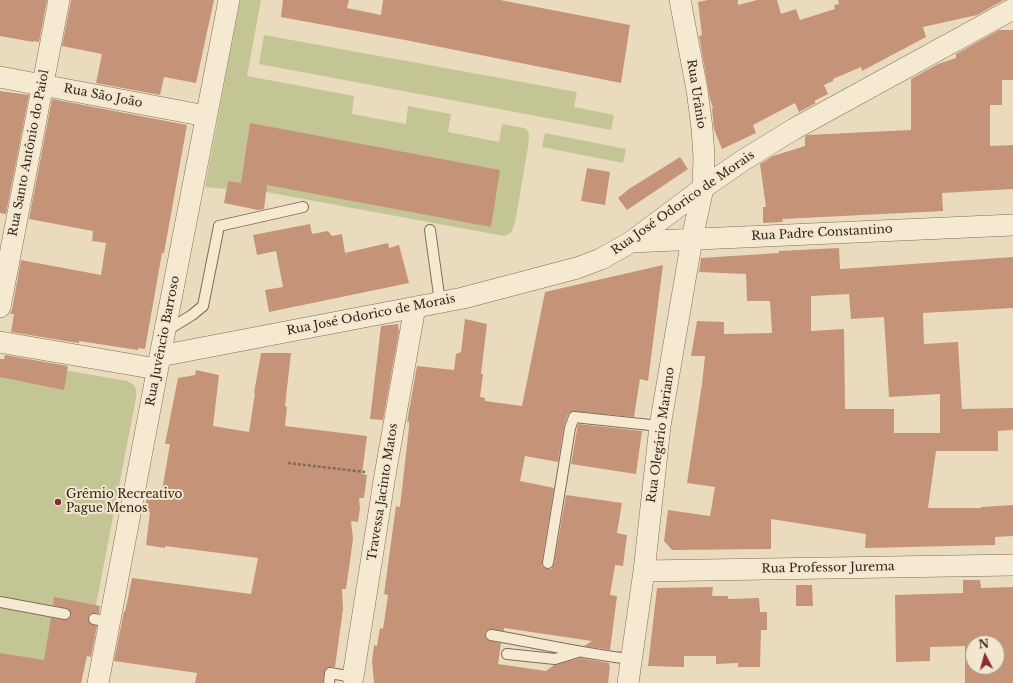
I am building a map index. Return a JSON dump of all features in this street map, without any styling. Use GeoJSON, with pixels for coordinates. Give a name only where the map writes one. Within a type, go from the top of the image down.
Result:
{"type":"FeatureCollection","features":[{"type":"Feature","properties":{"kind":"street","name":"Rua Santo Antônio do Paiol"},"geometry":{"type":"LineString","coordinates":[[0,307],[59,0]]}},
{"type":"Feature","properties":{"kind":"street","name":"Rua Juvêncio Barroso"},"geometry":{"type":"LineString","coordinates":[[98,683],[102,620],[164,333],[229,0]]}},
{"type":"Feature","properties":{"kind":"street","name":"Rua Urânio"},"geometry":{"type":"LineString","coordinates":[[680,0],[699,105],[704,157],[703,188]]}},
{"type":"Feature","properties":{"kind":"street","name":"Rua José Odorico de Morais"},"geometry":{"type":"LineString","coordinates":[[0,342],[158,362],[415,306],[463,298],[578,268],[601,259],[631,242],[703,188],[742,161],[794,129],[1013,9]]}},
{"type":"Feature","properties":{"kind":"street","name":"Rua São João"},"geometry":{"type":"LineString","coordinates":[[0,77],[206,116]]}},
{"type":"Feature","properties":{"kind":"street","name":"Rua Olegário Mariano"},"geometry":{"type":"LineString","coordinates":[[628,683],[644,572],[660,426],[692,239],[703,188]]}},
{"type":"Feature","properties":{"kind":"street","name":"Rua Padre Constantino"},"geometry":{"type":"LineString","coordinates":[[631,242],[1013,225]]}},
{"type":"Feature","properties":{"kind":"street","name":"Travessa Jacinto Matos"},"geometry":{"type":"LineString","coordinates":[[353,677],[385,475],[415,306]]}},
{"type":"Feature","properties":{"kind":"street","name":"Rua Professor Jurema"},"geometry":{"type":"LineString","coordinates":[[644,572],[1013,565]]}},
{"type":"Feature","properties":{"kind":"lane"},"geometry":{"type":"LineString","coordinates":[[164,333],[203,306],[219,226],[303,207]]}},
{"type":"Feature","properties":{"kind":"lane"},"geometry":{"type":"LineString","coordinates":[[430,230],[440,302]]}},
{"type":"Feature","properties":{"kind":"lane"},"geometry":{"type":"LineString","coordinates":[[548,563],[570,428],[574,417],[660,426]]}},
{"type":"Feature","properties":{"kind":"lane"},"geometry":{"type":"LineString","coordinates":[[0,602],[65,614]]}},
{"type":"Feature","properties":{"kind":"lane"},"geometry":{"type":"LineString","coordinates":[[491,635],[599,656],[631,659]]}},
{"type":"Feature","properties":{"kind":"lane"},"geometry":{"type":"LineString","coordinates":[[507,654],[555,659],[580,652]]}},
{"type":"Feature","properties":{"kind":"lane"},"geometry":{"type":"LineString","coordinates":[[329,683],[330,673],[353,677]]}},
{"type":"Feature","properties":{"kind":"path"},"geometry":{"type":"LineString","coordinates":[[288,463],[385,475]]}},
{"type":"Feature","properties":{"kind":"green space"},"geometry":{"type":"Polygon","coordinates":[[[240,0],[261,0],[247,76],[354,96],[352,114],[406,124],[408,106],[451,114],[448,132],[499,142],[502,124],[524,128],[528,131],[528,147],[515,223],[511,233],[504,236],[266,192],[266,188],[228,181],[226,189],[205,187],[240,0]]]}},
{"type":"Feature","properties":{"kind":"green space"},"geometry":{"type":"Polygon","coordinates":[[[264,35],[577,92],[574,107],[614,115],[611,130],[259,64],[264,35]]]}},
{"type":"Feature","properties":{"kind":"green space"},"geometry":{"type":"Polygon","coordinates":[[[545,133],[626,149],[623,163],[542,147],[545,133]]]}},
{"type":"Feature","properties":{"kind":"green space","name":"Grêmio Recreativo Pague Menos"},"geometry":{"type":"Polygon","coordinates":[[[0,359],[127,381],[134,386],[136,390],[136,398],[81,683],[0,683],[0,359]]]}},
{"type":"Feature","properties":{"kind":"building"},"geometry":{"type":"Polygon","coordinates":[[[0,0],[47,0],[39,42],[0,36],[0,0]]]}},
{"type":"Feature","properties":{"kind":"building"},"geometry":{"type":"Polygon","coordinates":[[[71,0],[214,0],[196,83],[164,77],[160,95],[96,83],[102,54],[62,46],[71,0]]]}},
{"type":"Feature","properties":{"kind":"building"},"geometry":{"type":"Polygon","coordinates":[[[283,0],[349,0],[347,8],[381,15],[383,0],[500,0],[630,25],[621,83],[281,17],[283,0]]]}},
{"type":"Feature","properties":{"kind":"building"},"geometry":{"type":"Polygon","coordinates":[[[708,0],[738,0],[738,5],[757,0],[777,0],[781,14],[796,9],[800,20],[835,9],[834,5],[839,4],[838,0],[1004,0],[977,15],[923,27],[926,37],[862,71],[861,67],[833,79],[833,81],[824,85],[828,94],[814,101],[816,103],[799,112],[795,103],[753,125],[756,133],[722,149],[714,129],[713,108],[710,99],[699,36],[702,35],[698,2],[708,0]]]}},
{"type":"Feature","properties":{"kind":"building"},"geometry":{"type":"Polygon","coordinates":[[[999,30],[1013,30],[1013,80],[1002,80],[1002,105],[990,105],[990,146],[1013,145],[1013,189],[942,193],[943,211],[782,219],[783,222],[763,223],[763,207],[766,207],[760,164],[773,156],[805,146],[805,137],[807,135],[911,130],[911,79],[938,64],[956,58],[956,54],[999,30]]]}},
{"type":"Feature","properties":{"kind":"building"},"geometry":{"type":"Polygon","coordinates":[[[0,91],[29,95],[6,214],[0,213],[0,91]]]}},
{"type":"Feature","properties":{"kind":"building"},"geometry":{"type":"Polygon","coordinates":[[[52,99],[187,125],[145,349],[138,348],[138,350],[79,341],[79,343],[11,332],[14,314],[10,314],[21,260],[101,275],[106,243],[92,241],[93,231],[29,219],[52,99]]]}},
{"type":"Feature","properties":{"kind":"building"},"geometry":{"type":"Polygon","coordinates":[[[250,123],[500,170],[491,227],[267,185],[264,209],[258,210],[224,203],[228,181],[241,183],[250,123]]]}},
{"type":"Feature","properties":{"kind":"building"},"geometry":{"type":"Polygon","coordinates":[[[680,157],[688,169],[627,210],[618,198],[629,189],[680,157]]]}},
{"type":"Feature","properties":{"kind":"building"},"geometry":{"type":"Polygon","coordinates":[[[587,168],[610,172],[605,205],[581,201],[587,168]]]}},
{"type":"Feature","properties":{"kind":"building"},"geometry":{"type":"Polygon","coordinates":[[[310,224],[312,234],[328,231],[332,236],[342,234],[345,253],[388,243],[389,248],[399,245],[409,283],[269,312],[265,290],[283,287],[276,251],[257,255],[253,235],[310,224]]]}},
{"type":"Feature","properties":{"kind":"building"},"geometry":{"type":"Polygon","coordinates":[[[839,248],[840,269],[1013,257],[1013,308],[923,313],[924,344],[958,342],[962,409],[1013,408],[1013,430],[998,431],[998,451],[936,451],[928,508],[981,508],[1013,505],[1013,536],[995,537],[995,545],[865,548],[866,534],[771,519],[771,549],[672,550],[664,541],[668,510],[710,516],[715,487],[687,483],[705,356],[691,356],[697,321],[724,322],[724,334],[772,333],[770,301],[747,301],[746,274],[699,272],[701,258],[779,253],[779,251],[839,248]],[[849,294],[811,296],[811,331],[844,329],[845,409],[894,409],[894,433],[940,433],[940,394],[889,397],[884,317],[851,319],[849,294]]]}},
{"type":"Feature","properties":{"kind":"building"},"geometry":{"type":"Polygon","coordinates":[[[663,265],[648,381],[640,379],[634,417],[572,411],[568,414],[564,426],[558,462],[525,456],[520,481],[554,488],[542,562],[542,566],[547,569],[551,569],[554,564],[566,495],[622,503],[617,533],[627,535],[623,566],[615,565],[610,595],[617,596],[610,650],[584,646],[592,641],[504,628],[504,631],[489,629],[485,634],[487,640],[501,643],[498,664],[546,671],[554,665],[580,658],[609,663],[608,683],[374,683],[372,661],[374,645],[377,646],[380,628],[383,629],[388,595],[384,594],[396,506],[400,507],[409,427],[409,422],[407,422],[417,366],[454,370],[456,354],[461,352],[465,319],[487,324],[480,397],[485,398],[485,401],[522,406],[545,292],[663,265]]]}},
{"type":"Feature","properties":{"kind":"building"},"geometry":{"type":"Polygon","coordinates":[[[398,324],[399,331],[383,420],[370,419],[381,326],[398,324]]]}},
{"type":"Feature","properties":{"kind":"building"},"geometry":{"type":"Polygon","coordinates":[[[261,353],[291,353],[285,406],[287,407],[285,426],[367,436],[362,474],[367,475],[364,498],[359,498],[360,508],[358,522],[351,521],[353,539],[346,589],[342,589],[343,609],[335,667],[328,667],[325,669],[323,683],[195,683],[197,673],[114,661],[132,578],[251,594],[258,558],[146,545],[150,512],[145,511],[147,495],[161,497],[170,444],[165,444],[178,378],[195,375],[196,370],[219,375],[213,426],[249,432],[261,353]]]}},
{"type":"Feature","properties":{"kind":"building"},"geometry":{"type":"Polygon","coordinates":[[[5,355],[68,366],[64,390],[0,377],[0,359],[4,359],[5,355]]]}},
{"type":"Feature","properties":{"kind":"building"},"geometry":{"type":"Polygon","coordinates":[[[578,424],[642,431],[636,474],[571,464],[578,424]]]}},
{"type":"Feature","properties":{"kind":"building"},"geometry":{"type":"Polygon","coordinates":[[[963,580],[980,580],[981,588],[1013,587],[1013,683],[965,683],[965,675],[1005,675],[1005,635],[965,635],[965,646],[930,647],[930,661],[896,662],[895,595],[963,593],[963,580]]]}},
{"type":"Feature","properties":{"kind":"building"},"geometry":{"type":"Polygon","coordinates":[[[796,585],[812,585],[813,606],[796,606],[796,585]]]}},
{"type":"Feature","properties":{"kind":"building"},"geometry":{"type":"Polygon","coordinates":[[[713,587],[712,596],[728,596],[728,599],[759,598],[760,612],[767,612],[767,630],[761,630],[760,667],[738,667],[738,663],[716,664],[716,656],[684,656],[684,667],[648,666],[657,588],[713,587]]]}},
{"type":"Feature","properties":{"kind":"building"},"geometry":{"type":"Polygon","coordinates":[[[54,597],[100,606],[99,613],[91,613],[88,617],[90,624],[97,626],[91,657],[87,656],[81,683],[0,683],[0,653],[44,660],[51,618],[67,620],[71,615],[69,609],[53,605],[54,597]]]}},
{"type":"Feature","properties":{"kind":"place","name":"Grêmio Recreativo Pague Menos"},"geometry":{"type":"Point","coordinates":[58,502]}}]}
